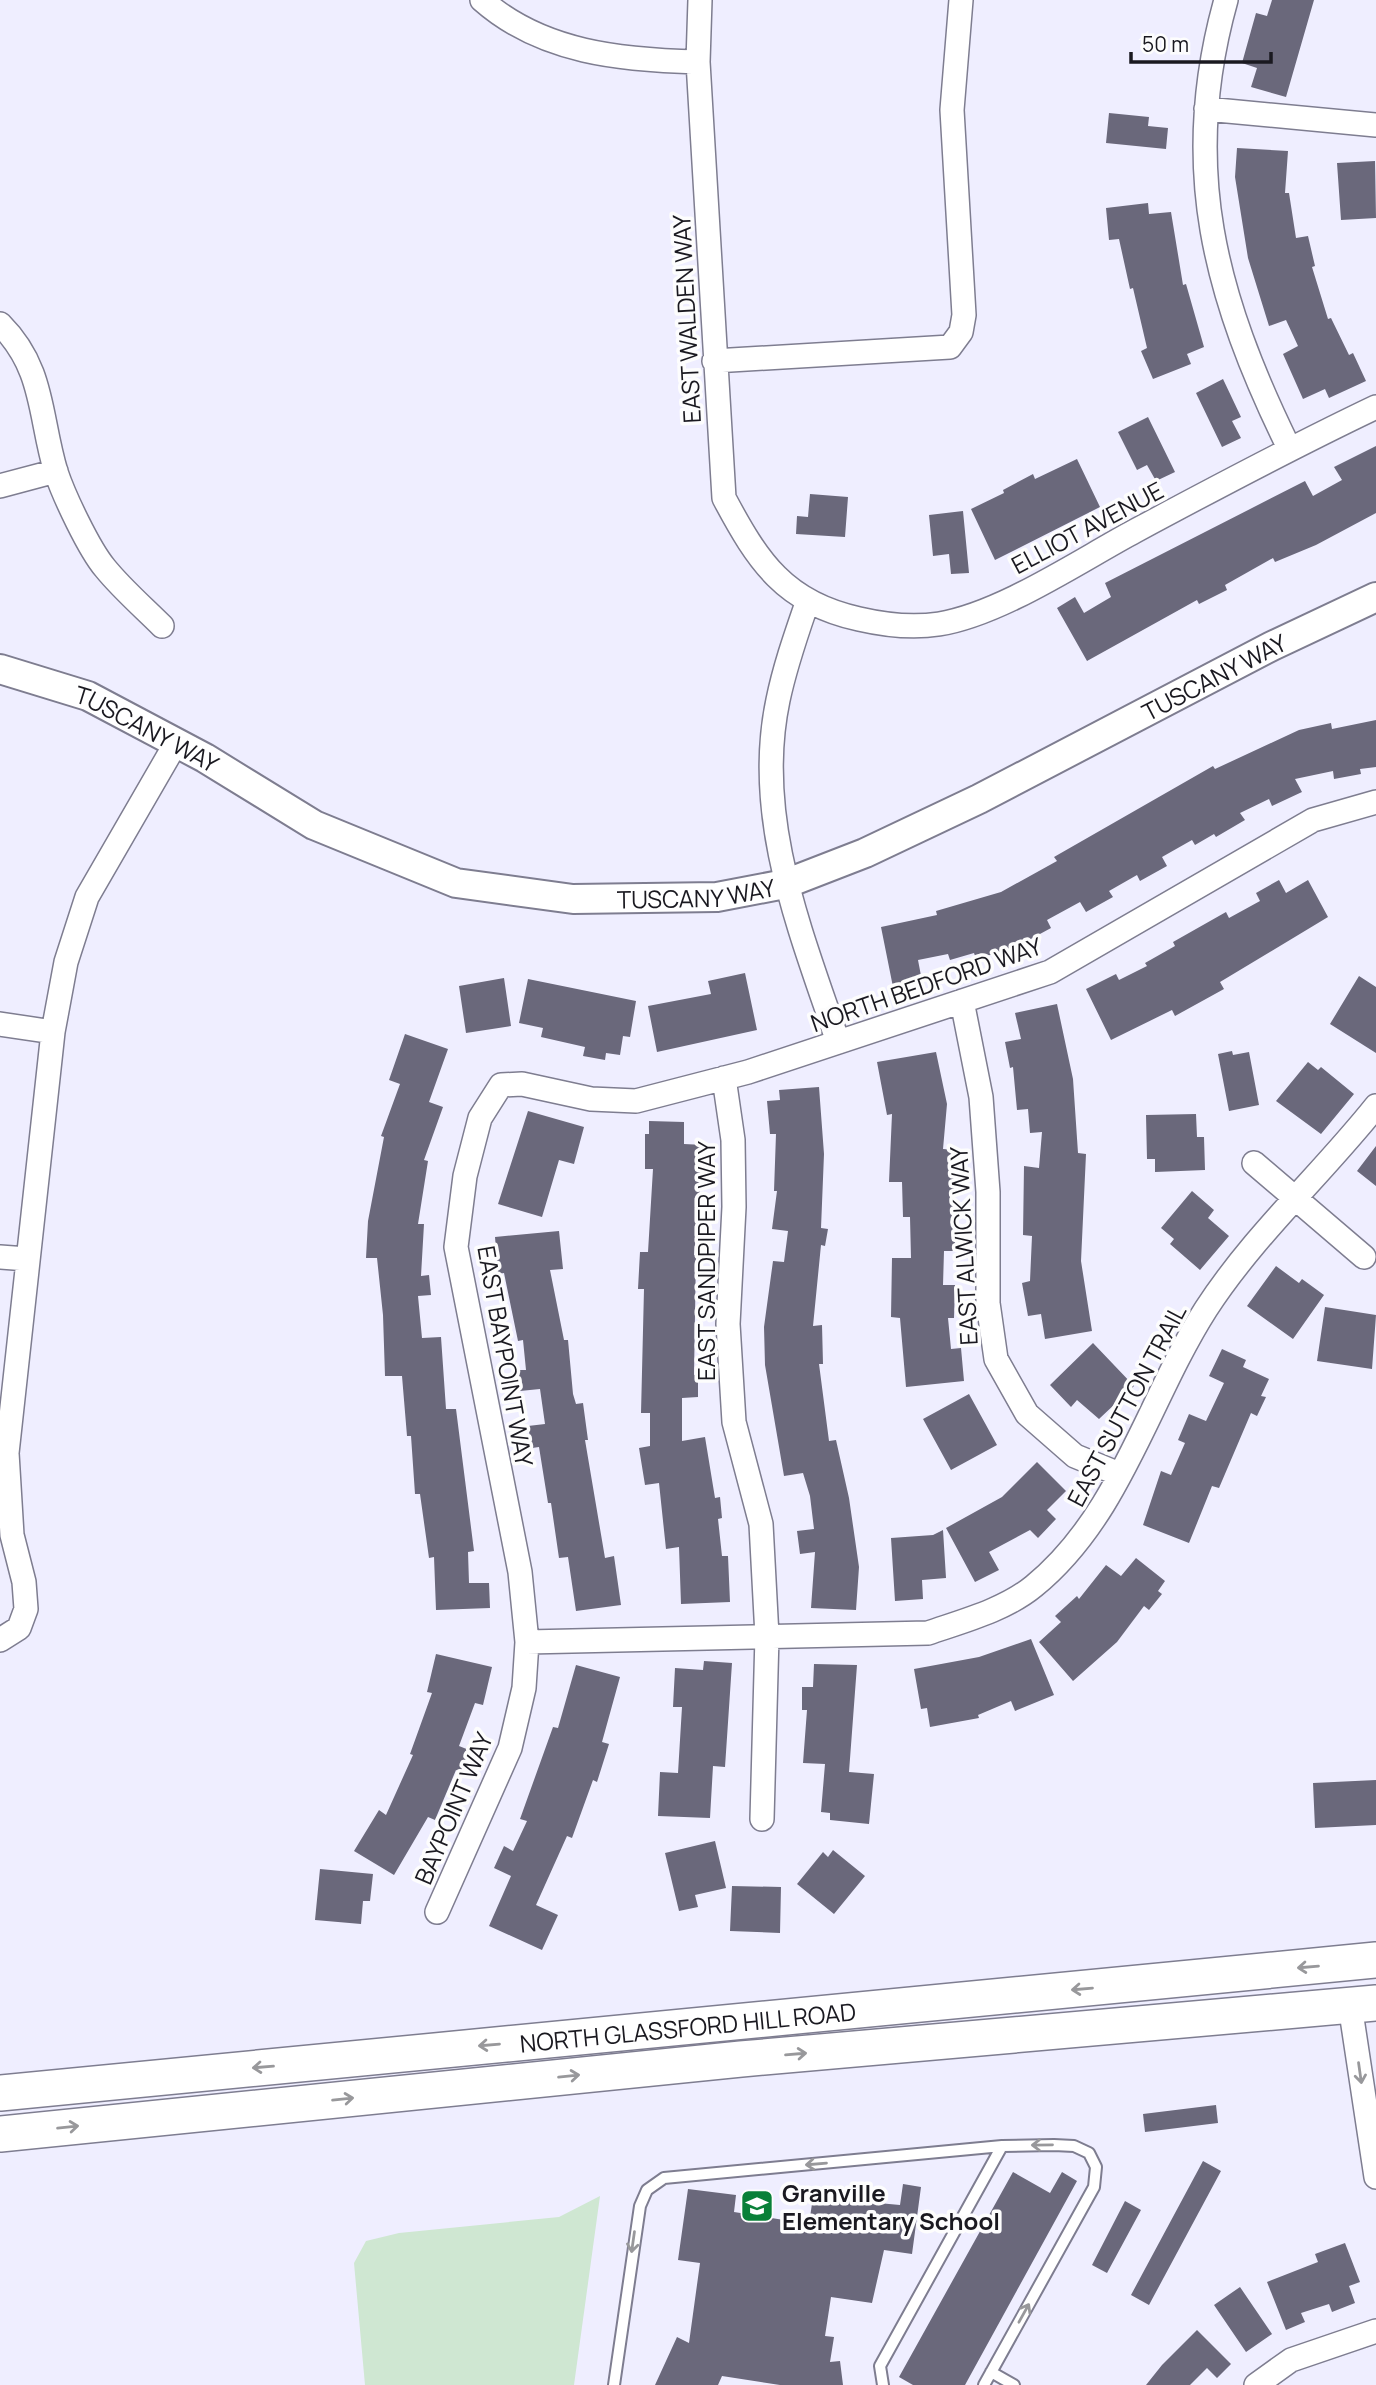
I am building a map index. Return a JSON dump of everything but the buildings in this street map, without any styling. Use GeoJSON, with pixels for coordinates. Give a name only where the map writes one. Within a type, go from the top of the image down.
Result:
{"type":"FeatureCollection","features":[{"type":"Feature","properties":{"kind":"main road","name":"NORTH GLASSFORD HILL ROAD"},"geometry":{"type":"LineString","coordinates":[[0,2092],[1376,1960]]}},
{"type":"Feature","properties":{"kind":"main road"},"geometry":{"type":"LineString","coordinates":[[1363,2004],[1351,1986],[1376,1979]]}},
{"type":"Feature","properties":{"kind":"main road","name":"NORTH GLASSFORD HILL ROAD"},"geometry":{"type":"LineString","coordinates":[[0,2134],[741,2059],[1363,2004]]}},
{"type":"Feature","properties":{"kind":"street"},"geometry":{"type":"LineString","coordinates":[[482,0],[498,13],[559,44],[596,54],[643,61],[698,62]]}},
{"type":"Feature","properties":{"kind":"street","name":"EAST WALDEN WAY"},"geometry":{"type":"LineString","coordinates":[[700,0],[698,62],[713,361],[724,498],[750,547],[782,584],[807,603]]}},
{"type":"Feature","properties":{"kind":"street"},"geometry":{"type":"LineString","coordinates":[[713,361],[950,347],[961,332],[964,315],[952,110],[961,0]]}},
{"type":"Feature","properties":{"kind":"street"},"geometry":{"type":"LineString","coordinates":[[1226,0],[1214,41],[1206,109],[1205,180],[1214,244],[1231,313],[1254,376],[1289,448]]}},
{"type":"Feature","properties":{"kind":"street"},"geometry":{"type":"LineString","coordinates":[[1206,109],[1376,124]]}},
{"type":"Feature","properties":{"kind":"street"},"geometry":{"type":"LineString","coordinates":[[0,324],[17,341],[42,395],[56,471],[68,500],[103,566],[162,626]]}},
{"type":"Feature","properties":{"kind":"street","name":"ELLIOT AVENUE"},"geometry":{"type":"LineString","coordinates":[[807,603],[832,613],[887,625],[939,624],[998,604],[1289,448],[1376,407]]}},
{"type":"Feature","properties":{"kind":"street"},"geometry":{"type":"LineString","coordinates":[[0,486],[56,471]]}},
{"type":"Feature","properties":{"kind":"street","name":"TUSCANY WAY"},"geometry":{"type":"LineString","coordinates":[[0,669],[88,696],[176,743],[314,825],[456,883],[573,899],[717,897],[785,884],[864,853],[979,799],[1272,646],[1376,597]]}},
{"type":"Feature","properties":{"kind":"street"},"geometry":{"type":"LineString","coordinates":[[807,603],[777,702],[772,755],[773,814],[785,884],[838,1042]]}},
{"type":"Feature","properties":{"kind":"street"},"geometry":{"type":"LineString","coordinates":[[0,1640],[19,1628],[26,1609],[24,1582],[12,1535],[7,1452],[53,1032],[66,962],[87,897],[176,743]]}},
{"type":"Feature","properties":{"kind":"street","name":"NORTH BEDFORD WAY"},"geometry":{"type":"LineString","coordinates":[[501,1085],[522,1084],[591,1099],[636,1101],[724,1078],[838,1042],[1050,972],[1313,820],[1376,802]]}},
{"type":"Feature","properties":{"kind":"street","name":"EAST ALWICK WAY"},"geometry":{"type":"LineString","coordinates":[[962,1001],[981,1097],[988,1192],[988,1303],[996,1359],[1027,1414],[1075,1456],[1119,1474]]}},
{"type":"Feature","properties":{"kind":"street"},"geometry":{"type":"LineString","coordinates":[[0,1024],[53,1032]]}},
{"type":"Feature","properties":{"kind":"street","name":"EAST SANDPIPER WAY"},"geometry":{"type":"LineString","coordinates":[[724,1078],[733,1140],[734,1207],[727,1324],[734,1422],[761,1524],[767,1636],[762,1819]]}},
{"type":"Feature","properties":{"kind":"street","name":"EAST BAYPOINT WAY"},"geometry":{"type":"LineString","coordinates":[[501,1085],[480,1118],[465,1176],[456,1247],[520,1572],[527,1643]]}},
{"type":"Feature","properties":{"kind":"street","name":"EAST SUTTON TRAIL"},"geometry":{"type":"LineString","coordinates":[[527,1643],[928,1633],[983,1614],[1033,1587],[1091,1527],[1206,1309],[1295,1198],[1376,1106]]}},
{"type":"Feature","properties":{"kind":"street"},"geometry":{"type":"LineString","coordinates":[[1254,1163],[1364,1257]]}},
{"type":"Feature","properties":{"kind":"street"},"geometry":{"type":"LineString","coordinates":[[0,1257],[27,1259]]}},
{"type":"Feature","properties":{"kind":"street","name":"BAYPOINT WAY"},"geometry":{"type":"LineString","coordinates":[[437,1912],[510,1748],[524,1688],[527,1643]]}},
{"type":"Feature","properties":{"kind":"street"},"geometry":{"type":"LineString","coordinates":[[1363,2004],[1376,2177]]}},
{"type":"Feature","properties":{"kind":"street"},"geometry":{"type":"LineString","coordinates":[[1255,2385],[1291,2360],[1376,2331]]}},
{"type":"Feature","properties":{"kind":"lane"},"geometry":{"type":"LineString","coordinates":[[883,2385],[880,2366],[1002,2146]]}},
{"type":"Feature","properties":{"kind":"lane"},"geometry":{"type":"LineString","coordinates":[[614,2385],[640,2206],[647,2190],[664,2178],[1002,2146],[1074,2146],[1088,2153],[1096,2167],[1094,2187],[984,2385]]}},
{"type":"Feature","properties":{"kind":"lane"},"geometry":{"type":"LineString","coordinates":[[991,2372],[1014,2385]]}},
{"type":"Feature","properties":{"kind":"green space"},"geometry":{"type":"Polygon","coordinates":[[[600,2196],[574,2385],[365,2385],[354,2263],[366,2241],[399,2233],[559,2217],[600,2196]]]}},
{"type":"Feature","properties":{"kind":"place","name":"Granville Elementary School"},"geometry":{"type":"Point","coordinates":[757,2206]}}]}
